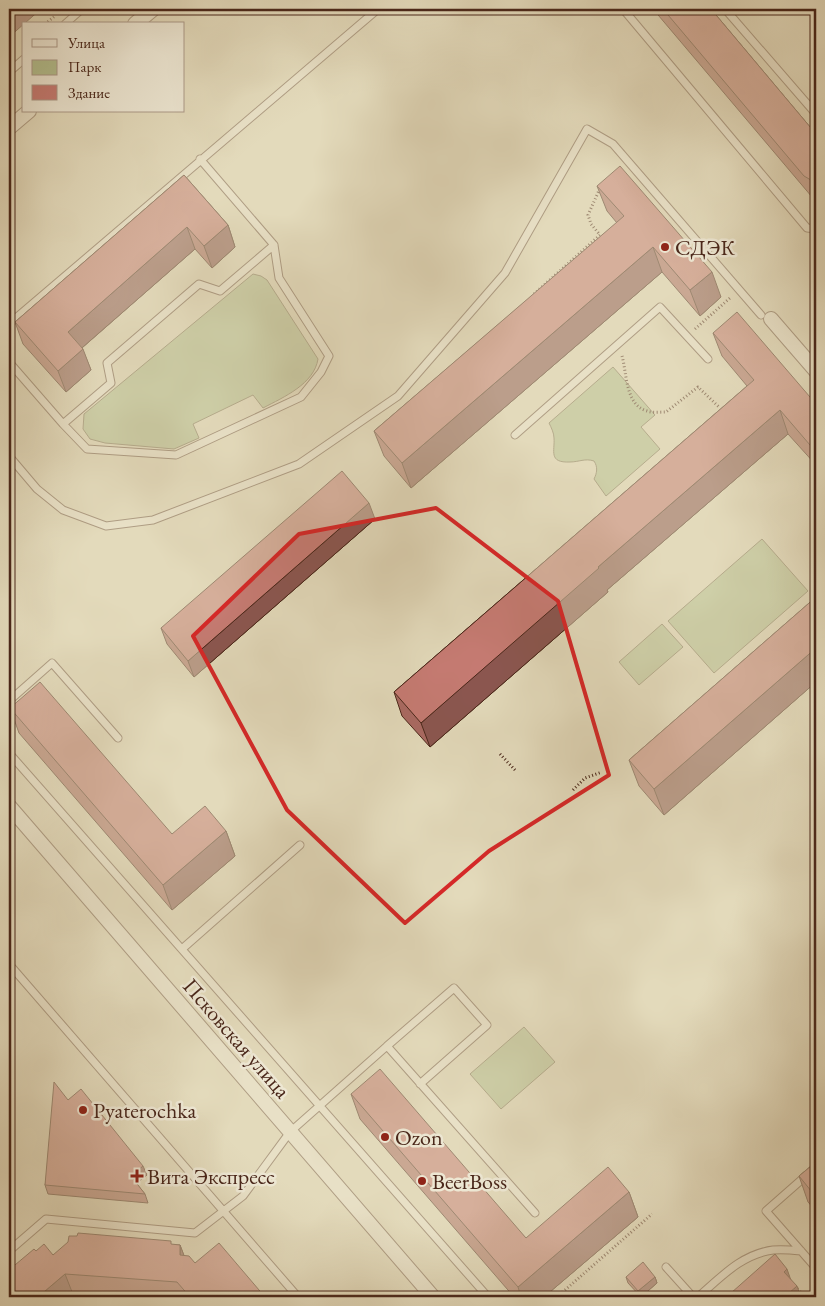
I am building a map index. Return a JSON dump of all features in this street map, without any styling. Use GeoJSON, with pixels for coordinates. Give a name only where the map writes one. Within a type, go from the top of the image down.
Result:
{"type":"FeatureCollection","features":[{"type":"Feature","properties":{"kind":"street"},"geometry":{"type":"LineString","coordinates":[[137,22],[153,9]]}},
{"type":"Feature","properties":{"kind":"street"},"geometry":{"type":"LineString","coordinates":[[9,128],[28,112]]}},
{"type":"Feature","properties":{"kind":"street"},"geometry":{"type":"LineString","coordinates":[[766,317],[816,371]]}},
{"type":"Feature","properties":{"kind":"street","name":"Псковская улица"},"geometry":{"type":"LineString","coordinates":[[9,806],[433,1297]]}},
{"type":"Feature","properties":{"kind":"lane"},"geometry":{"type":"LineString","coordinates":[[67,22],[82,9]]}},
{"type":"Feature","properties":{"kind":"lane"},"geometry":{"type":"LineString","coordinates":[[9,324],[378,9]]}},
{"type":"Feature","properties":{"kind":"lane"},"geometry":{"type":"LineString","coordinates":[[622,9],[807,228],[816,229]]}},
{"type":"Feature","properties":{"kind":"lane"},"geometry":{"type":"LineString","coordinates":[[725,9],[816,114]]}},
{"type":"Feature","properties":{"kind":"lane"},"geometry":{"type":"LineString","coordinates":[[9,72],[22,61]]}},
{"type":"Feature","properties":{"kind":"lane"},"geometry":{"type":"LineString","coordinates":[[9,456],[37,489],[63,510],[106,526],[153,520],[299,464],[398,396],[505,272],[587,129],[613,144],[766,317]]}},
{"type":"Feature","properties":{"kind":"lane"},"geometry":{"type":"LineString","coordinates":[[9,362],[87,449],[176,455],[301,397],[321,372],[329,356],[279,278],[274,245],[200,159]]}},
{"type":"Feature","properties":{"kind":"lane"},"geometry":{"type":"LineString","coordinates":[[63,424],[111,383],[107,363],[199,284],[220,291],[274,245]]}},
{"type":"Feature","properties":{"kind":"lane"},"geometry":{"type":"LineString","coordinates":[[515,436],[660,307],[708,359]]}},
{"type":"Feature","properties":{"kind":"lane"},"geometry":{"type":"LineString","coordinates":[[9,701],[52,663],[118,738]]}},
{"type":"Feature","properties":{"kind":"lane"},"geometry":{"type":"LineString","coordinates":[[9,753],[488,1297]]}},
{"type":"Feature","properties":{"kind":"lane"},"geometry":{"type":"LineString","coordinates":[[182,949],[300,845]]}},
{"type":"Feature","properties":{"kind":"lane"},"geometry":{"type":"LineString","coordinates":[[9,964],[222,1212],[298,1297]]}},
{"type":"Feature","properties":{"kind":"lane"},"geometry":{"type":"LineString","coordinates":[[9,1251],[46,1219],[195,1232],[243,1196],[290,1132],[454,988],[487,1025],[420,1084]]}},
{"type":"Feature","properties":{"kind":"lane"},"geometry":{"type":"LineString","coordinates":[[387,1046],[535,1214]]}},
{"type":"Feature","properties":{"kind":"lane"},"geometry":{"type":"LineString","coordinates":[[816,1167],[766,1211],[816,1268]]}},
{"type":"Feature","properties":{"kind":"lane"},"geometry":{"type":"LineString","coordinates":[[698,1297],[734,1266],[752,1254],[775,1250],[801,1251]]}},
{"type":"Feature","properties":{"kind":"lane"},"geometry":{"type":"LineString","coordinates":[[666,1267],[693,1297]]}},
{"type":"Feature","properties":{"kind":"path"},"geometry":{"type":"LineString","coordinates":[[528,299],[600,235],[591,224],[588,215],[600,186],[606,181]]}},
{"type":"Feature","properties":{"kind":"path"},"geometry":{"type":"LineString","coordinates":[[687,336],[730,298],[723,290]]}},
{"type":"Feature","properties":{"kind":"path"},"geometry":{"type":"LineString","coordinates":[[619,344],[629,391],[636,404],[646,411],[666,412],[698,386],[720,408]]}},
{"type":"Feature","properties":{"kind":"path"},"geometry":{"type":"LineString","coordinates":[[500,754],[515,770]]}},
{"type":"Feature","properties":{"kind":"path"},"geometry":{"type":"LineString","coordinates":[[573,790],[585,778],[602,772]]}},
{"type":"Feature","properties":{"kind":"path"},"geometry":{"type":"LineString","coordinates":[[557,1297],[652,1214]]}},
{"type":"Feature","properties":{"kind":"path"},"geometry":{"type":"LineString","coordinates":[[793,1284],[805,1297]]}},
{"type":"Feature","properties":{"kind":"highlighted area"},"geometry":{"type":"Polygon","coordinates":[[[436,508],[558,601],[609,775],[489,851],[405,923],[287,810],[193,636],[299,534],[436,508]]]}},
{"type":"Feature","properties":{"kind":"green space"},"geometry":{"type":"Polygon","coordinates":[[[253,274],[267,280],[318,359],[311,376],[297,389],[263,408],[253,395],[193,424],[199,438],[174,449],[105,443],[90,439],[83,429],[84,414],[253,274]]]}},
{"type":"Feature","properties":{"kind":"green space"},"geometry":{"type":"Polygon","coordinates":[[[613,367],[655,415],[641,427],[660,449],[606,496],[594,479],[597,470],[594,461],[558,461],[554,455],[554,436],[549,423],[613,367]]]}},
{"type":"Feature","properties":{"kind":"green space"},"geometry":{"type":"Polygon","coordinates":[[[762,539],[808,591],[714,673],[668,621],[762,539]]]}},
{"type":"Feature","properties":{"kind":"green space"},"geometry":{"type":"Polygon","coordinates":[[[662,624],[683,647],[639,685],[619,662],[662,624]]]}},
{"type":"Feature","properties":{"kind":"green space"},"geometry":{"type":"Polygon","coordinates":[[[524,1027],[555,1062],[501,1109],[470,1074],[524,1027]]]}},
{"type":"Feature","properties":{"kind":"building"},"geometry":{"type":"Polygon","coordinates":[[[663,9],[711,9],[816,134],[816,183],[804,176],[663,9]]]}},
{"type":"Feature","properties":{"kind":"building"},"geometry":{"type":"Polygon","coordinates":[[[620,166],[712,272],[690,290],[653,247],[402,463],[374,431],[624,216],[597,186],[620,166]]]}},
{"type":"Feature","properties":{"kind":"building"},"geometry":{"type":"Polygon","coordinates":[[[184,175],[228,225],[204,246],[187,227],[68,332],[83,349],[58,371],[15,322],[184,175]]]}},
{"type":"Feature","properties":{"kind":"building"},"geometry":{"type":"Polygon","coordinates":[[[737,312],[816,404],[816,452],[780,410],[421,723],[394,692],[754,380],[713,333],[737,312]]]}},
{"type":"Feature","properties":{"kind":"building"},"geometry":{"type":"Polygon","coordinates":[[[342,471],[369,503],[188,661],[161,628],[342,471]]]}},
{"type":"Feature","properties":{"kind":"building"},"geometry":{"type":"Polygon","coordinates":[[[816,597],[816,648],[654,789],[629,760],[816,597]]]}},
{"type":"Feature","properties":{"kind":"building"},"geometry":{"type":"Polygon","coordinates":[[[40,682],[172,834],[205,806],[226,831],[163,885],[10,708],[40,682]]]}},
{"type":"Feature","properties":{"kind":"building"},"geometry":{"type":"Polygon","coordinates":[[[380,1069],[526,1238],[608,1167],[629,1192],[518,1287],[351,1094],[380,1069]]]}},
{"type":"Feature","properties":{"kind":"building"},"geometry":{"type":"Polygon","coordinates":[[[54,1082],[68,1100],[81,1089],[143,1166],[131,1176],[145,1194],[45,1185],[54,1082]]]}},
{"type":"Feature","properties":{"kind":"building"},"geometry":{"type":"Polygon","coordinates":[[[816,1162],[816,1197],[799,1176],[816,1162]]]}},
{"type":"Feature","properties":{"kind":"building"},"geometry":{"type":"Polygon","coordinates":[[[78,1233],[171,1241],[171,1244],[180,1245],[180,1255],[189,1256],[195,1263],[219,1243],[265,1297],[190,1297],[177,1282],[65,1274],[38,1297],[9,1297],[9,1270],[34,1249],[36,1251],[44,1244],[53,1255],[68,1242],[69,1236],[77,1236],[78,1233]]]}},
{"type":"Feature","properties":{"kind":"building"},"geometry":{"type":"Polygon","coordinates":[[[775,1254],[787,1269],[784,1272],[797,1286],[789,1293],[793,1297],[735,1297],[731,1293],[775,1254]]]}},
{"type":"Feature","properties":{"kind":"building"},"geometry":{"type":"Polygon","coordinates":[[[643,1262],[655,1277],[638,1291],[626,1277],[643,1262]]]}},
{"type":"Feature","properties":{"kind":"place","name":"СДЭК"},"geometry":{"type":"Point","coordinates":[665,247]}},
{"type":"Feature","properties":{"kind":"place","name":"Pyaterochka"},"geometry":{"type":"Point","coordinates":[83,1110]}},
{"type":"Feature","properties":{"kind":"place","name":"Ozon"},"geometry":{"type":"Point","coordinates":[385,1137]}},
{"type":"Feature","properties":{"kind":"place","name":"Вита Экспресс"},"geometry":{"type":"Point","coordinates":[137,1176]}},
{"type":"Feature","properties":{"kind":"place","name":"BeerBoss"},"geometry":{"type":"Point","coordinates":[422,1181]}}]}
